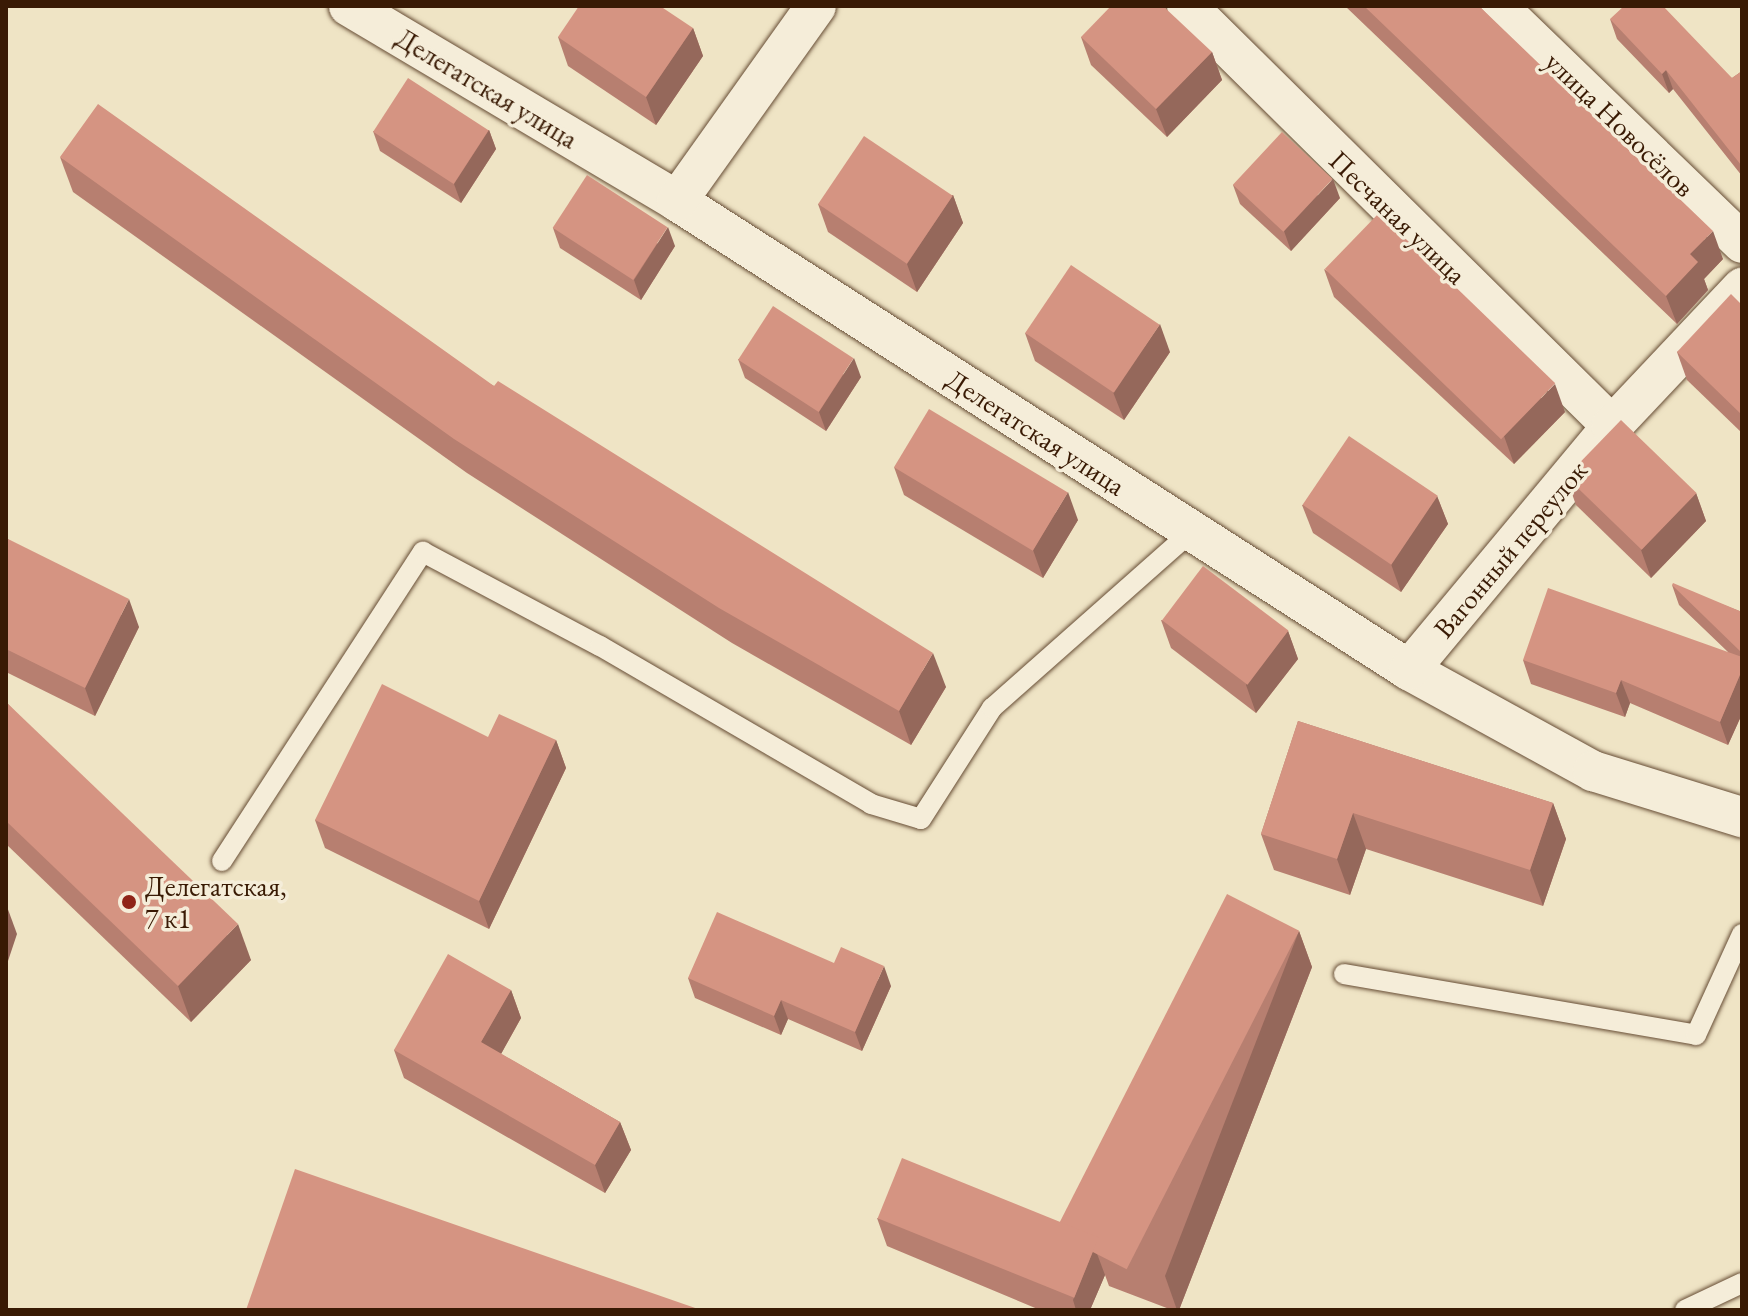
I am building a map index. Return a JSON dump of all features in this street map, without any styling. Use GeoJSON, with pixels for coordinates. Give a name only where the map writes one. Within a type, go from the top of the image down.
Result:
{"type":"FeatureCollection","features":[{"type":"Feature","properties":{"kind":"street","name":"Делегатская улица"},"geometry":{"type":"LineString","coordinates":[[349,6],[677,201],[1409,670],[1593,771],[1742,817]]}},
{"type":"Feature","properties":{"kind":"street"},"geometry":{"type":"LineString","coordinates":[[677,201],[816,6]]}},
{"type":"Feature","properties":{"kind":"street","name":"Песчаная улица"},"geometry":{"type":"LineString","coordinates":[[1187,6],[1612,426]]}},
{"type":"Feature","properties":{"kind":"street","name":"улица Новосёлов"},"geometry":{"type":"LineString","coordinates":[[1497,6],[1742,243]]}},
{"type":"Feature","properties":{"kind":"street","name":"Вагонный переулок"},"geometry":{"type":"LineString","coordinates":[[1409,670],[1612,426],[1742,288]]}},
{"type":"Feature","properties":{"kind":"lane"},"geometry":{"type":"LineString","coordinates":[[222,861],[423,552],[600,646],[871,804],[921,819],[992,708],[1191,532]]}},
{"type":"Feature","properties":{"kind":"lane"},"geometry":{"type":"LineString","coordinates":[[1344,974],[1696,1035],[1742,934]]}},
{"type":"Feature","properties":{"kind":"lane"},"geometry":{"type":"LineString","coordinates":[[1685,1310],[1742,1283]]}},
{"type":"Feature","properties":{"kind":"building"},"geometry":{"type":"Polygon","coordinates":[[[579,6],[660,6],[693,28],[646,97],[558,37],[579,6]]]}},
{"type":"Feature","properties":{"kind":"building"},"geometry":{"type":"Polygon","coordinates":[[[1111,6],[1163,6],[1212,52],[1156,109],[1081,37],[1111,6]]]}},
{"type":"Feature","properties":{"kind":"building"},"geometry":{"type":"Polygon","coordinates":[[[1364,6],[1479,6],[1713,231],[1690,254],[1698,262],[1666,296],[1364,6]]]}},
{"type":"Feature","properties":{"kind":"building"},"geometry":{"type":"Polygon","coordinates":[[[1624,6],[1663,6],[1732,78],[1742,71],[1741,165],[1666,70],[1662,74],[1610,19],[1624,6]]]}},
{"type":"Feature","properties":{"kind":"building"},"geometry":{"type":"Polygon","coordinates":[[[408,78],[489,130],[454,184],[373,132],[408,78]]]}},
{"type":"Feature","properties":{"kind":"building"},"geometry":{"type":"Polygon","coordinates":[[[98,104],[494,386],[498,381],[933,653],[899,711],[719,608],[454,439],[60,157],[98,104]]]}},
{"type":"Feature","properties":{"kind":"building"},"geometry":{"type":"Polygon","coordinates":[[[1282,132],[1332,179],[1283,232],[1233,185],[1282,132]]]}},
{"type":"Feature","properties":{"kind":"building"},"geometry":{"type":"Polygon","coordinates":[[[864,136],[953,196],[907,264],[818,204],[864,136]]]}},
{"type":"Feature","properties":{"kind":"building"},"geometry":{"type":"Polygon","coordinates":[[[587,175],[668,227],[633,280],[553,228],[587,175]]]}},
{"type":"Feature","properties":{"kind":"building"},"geometry":{"type":"Polygon","coordinates":[[[1379,213],[1555,383],[1501,439],[1325,269],[1379,213]]]}},
{"type":"Feature","properties":{"kind":"building"},"geometry":{"type":"Polygon","coordinates":[[[1071,265],[1160,325],[1114,393],[1025,333],[1071,265]]]}},
{"type":"Feature","properties":{"kind":"building"},"geometry":{"type":"Polygon","coordinates":[[[1731,294],[1742,305],[1742,415],[1677,352],[1731,294]]]}},
{"type":"Feature","properties":{"kind":"building"},"geometry":{"type":"Polygon","coordinates":[[[773,306],[854,358],[819,412],[738,360],[773,306]]]}},
{"type":"Feature","properties":{"kind":"building"},"geometry":{"type":"Polygon","coordinates":[[[929,409],[1068,492],[1033,551],[894,467],[929,409]]]}},
{"type":"Feature","properties":{"kind":"building"},"geometry":{"type":"Polygon","coordinates":[[[1621,420],[1697,493],[1642,550],[1566,477],[1621,420]]]}},
{"type":"Feature","properties":{"kind":"building"},"geometry":{"type":"Polygon","coordinates":[[[1349,436],[1438,496],[1391,565],[1303,505],[1349,436]]]}},
{"type":"Feature","properties":{"kind":"building"},"geometry":{"type":"Polygon","coordinates":[[[6,538],[129,599],[85,688],[6,649],[6,538]]]}},
{"type":"Feature","properties":{"kind":"building"},"geometry":{"type":"Polygon","coordinates":[[[1203,566],[1288,630],[1248,685],[1162,620],[1203,566]]]}},
{"type":"Feature","properties":{"kind":"building"},"geometry":{"type":"Polygon","coordinates":[[[1672,585],[1742,612],[1742,653],[1672,585]]]}},
{"type":"Feature","properties":{"kind":"building"},"geometry":{"type":"Polygon","coordinates":[[[1548,588],[1742,657],[1742,670],[1720,722],[1621,680],[1616,693],[1523,660],[1548,588]]]}},
{"type":"Feature","properties":{"kind":"building"},"geometry":{"type":"Polygon","coordinates":[[[382,684],[488,737],[499,714],[556,740],[479,901],[315,820],[382,684]]]}},
{"type":"Feature","properties":{"kind":"building","name":"Делегатская, 7 к1"},"geometry":{"type":"Polygon","coordinates":[[[6,702],[238,924],[178,986],[6,821],[6,702]]]}},
{"type":"Feature","properties":{"kind":"building"},"geometry":{"type":"Polygon","coordinates":[[[1298,721],[1553,803],[1530,870],[1353,813],[1337,859],[1261,834],[1298,721]]]}},
{"type":"Feature","properties":{"kind":"building"},"geometry":{"type":"Polygon","coordinates":[[[1227,894],[1299,931],[1127,1269],[1054,1233],[1227,894]]]}},
{"type":"Feature","properties":{"kind":"building"},"geometry":{"type":"Polygon","coordinates":[[[717,912],[834,963],[841,947],[884,966],[855,1032],[781,1000],[774,1016],[688,978],[717,912]]]}},
{"type":"Feature","properties":{"kind":"building"},"geometry":{"type":"Polygon","coordinates":[[[448,954],[511,990],[481,1042],[620,1122],[595,1165],[394,1050],[448,954]]]}},
{"type":"Feature","properties":{"kind":"building"},"geometry":{"type":"Polygon","coordinates":[[[902,1158],[1099,1237],[1074,1298],[878,1218],[902,1158]]]}},
{"type":"Feature","properties":{"kind":"building"},"geometry":{"type":"Polygon","coordinates":[[[295,1169],[701,1310],[246,1310],[295,1169]]]}},
{"type":"Feature","properties":{"kind":"place","name":"Делегатская, 7 к1"},"geometry":{"type":"Point","coordinates":[129,902]}}]}
